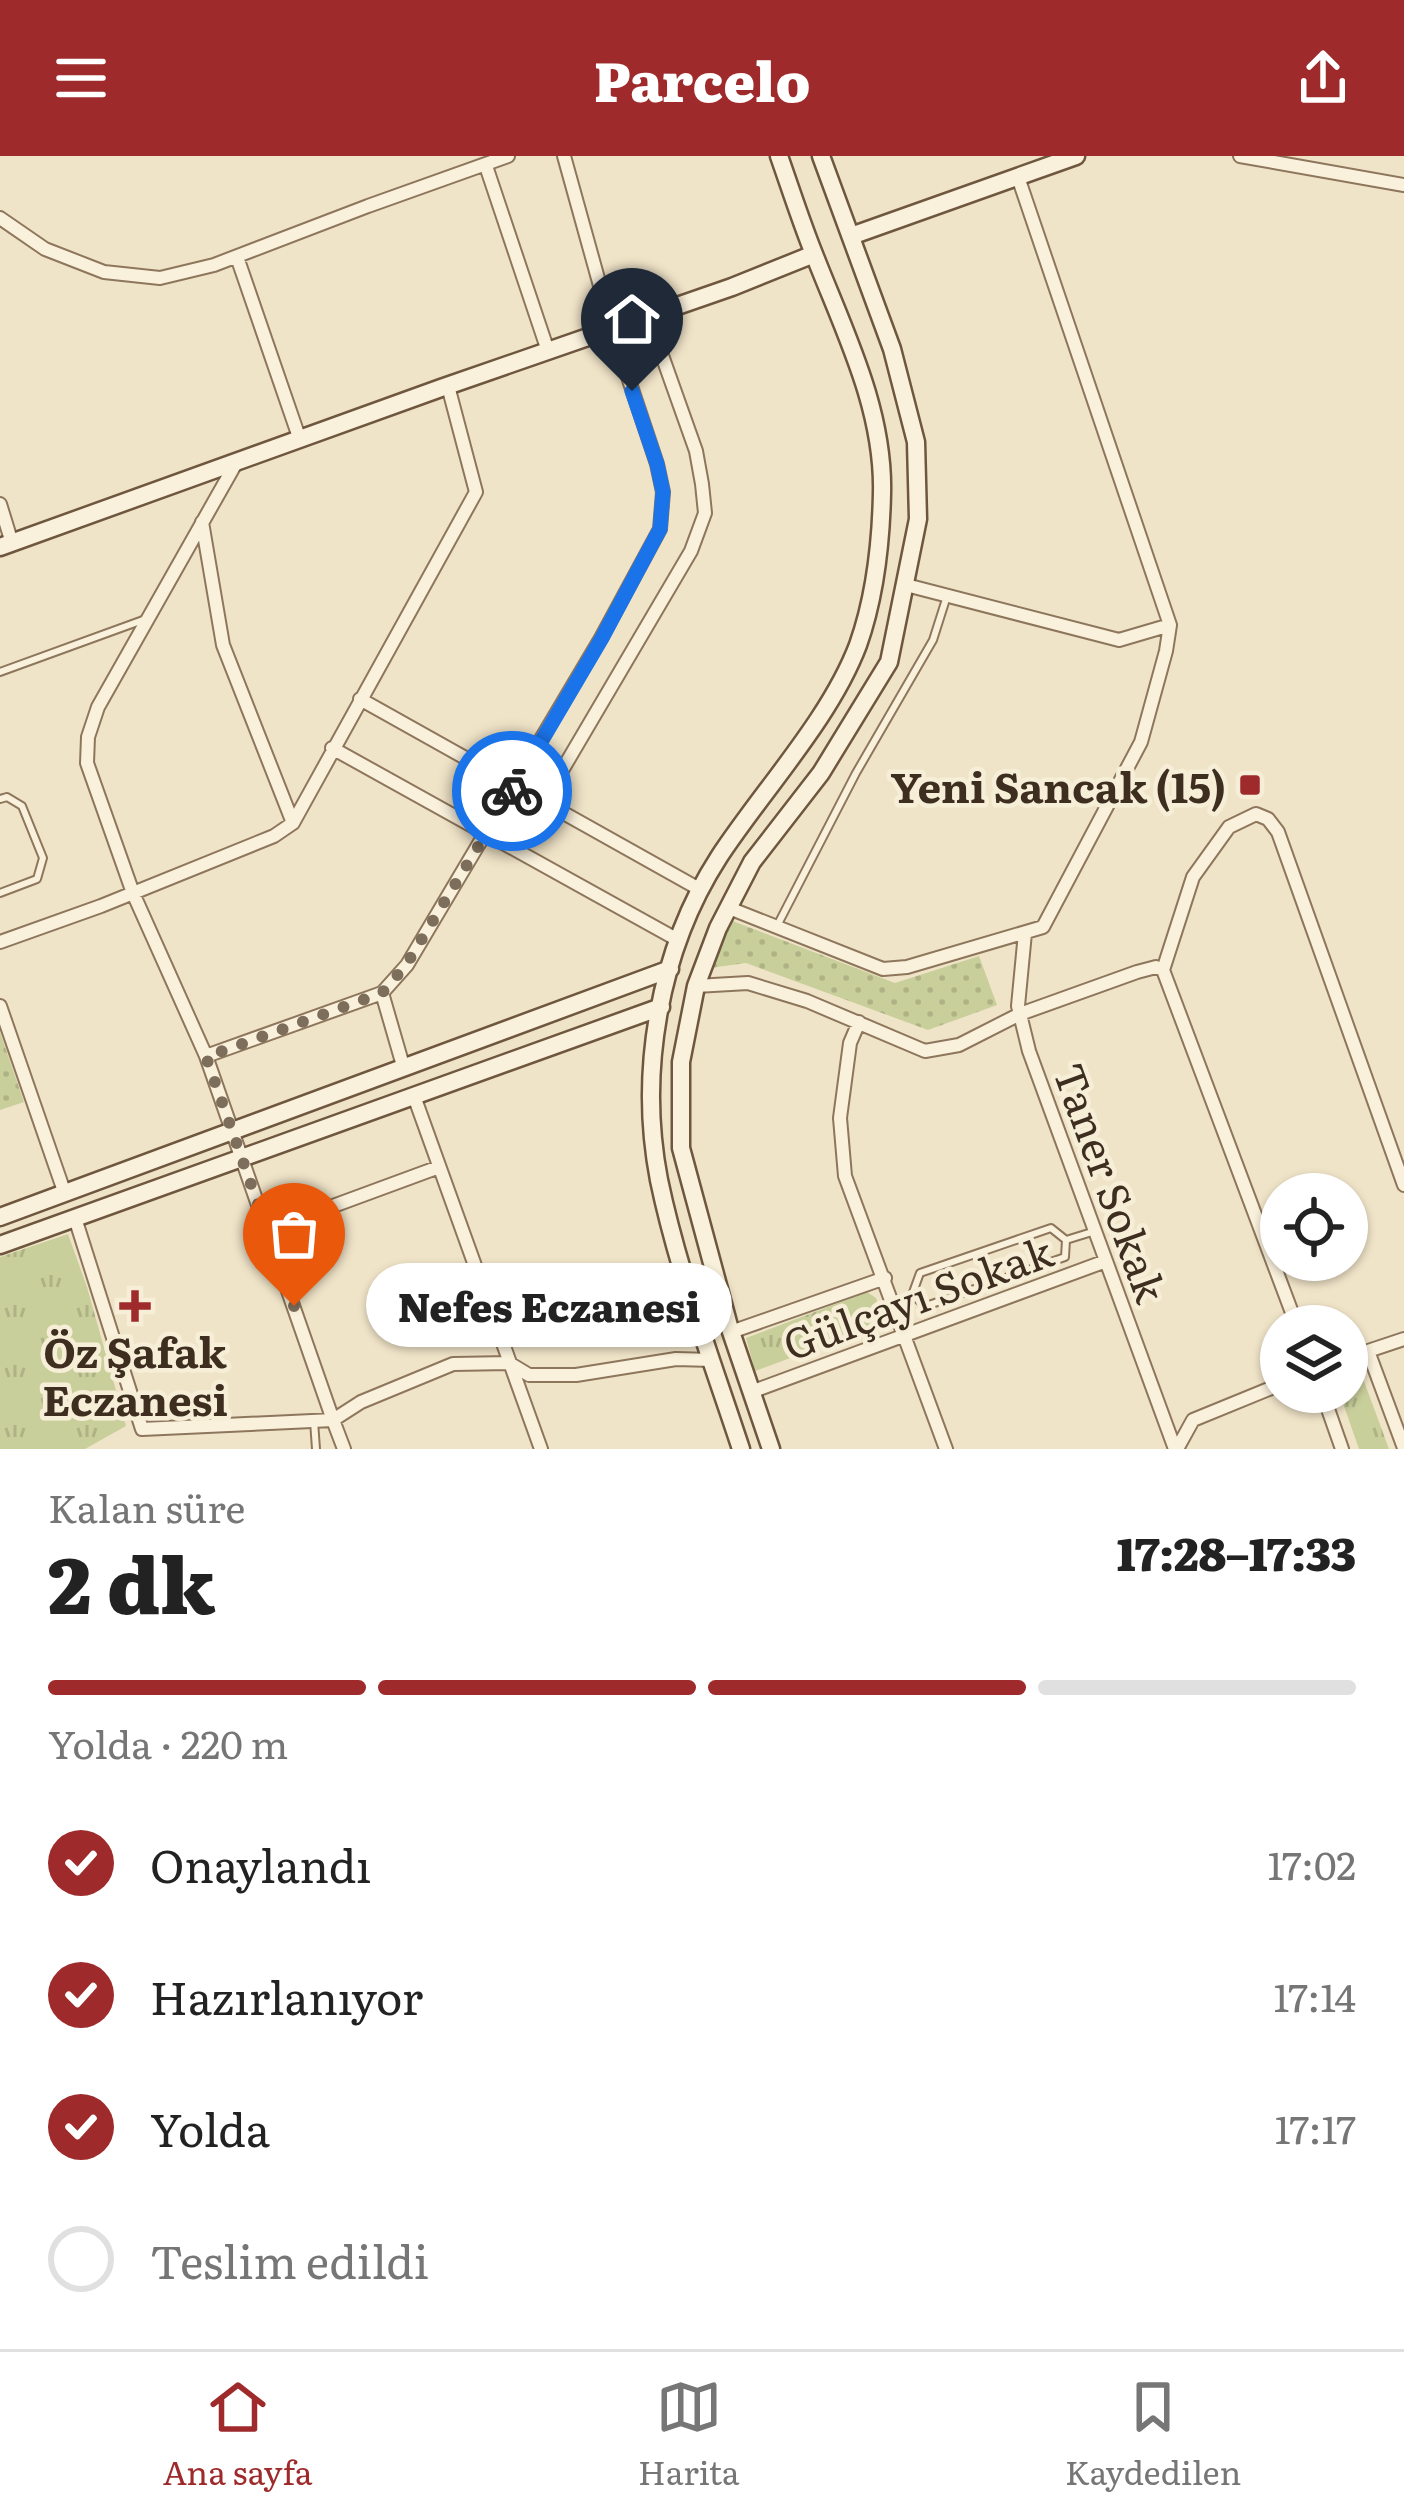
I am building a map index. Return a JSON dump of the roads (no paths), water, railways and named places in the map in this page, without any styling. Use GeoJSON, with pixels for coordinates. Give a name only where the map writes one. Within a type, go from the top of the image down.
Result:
{"type":"FeatureCollection","features":[{"type":"Feature","properties":{"kind":"main road"},"geometry":{"type":"LineString","coordinates":[[741,1449],[659,1177],[651,1108],[654,1044],[682,925],[730,841],[831,698],[857,646],[872,592],[882,488],[874,418],[779,156]]}},
{"type":"Feature","properties":{"kind":"main road"},"geometry":{"type":"LineString","coordinates":[[771,1449],[731,1333],[681,1148],[681,1062],[695,986],[752,862],[821,773],[889,662],[918,519],[916,442],[892,349],[821,156]]}},
{"type":"Feature","properties":{"kind":"main road"},"geometry":{"type":"LineString","coordinates":[[850,236],[1076,156]]}},
{"type":"Feature","properties":{"kind":"main road"},"geometry":{"type":"LineString","coordinates":[[6,545],[733,287],[814,254]]}},
{"type":"Feature","properties":{"kind":"main road"},"geometry":{"type":"LineString","coordinates":[[0,1217],[670,969]]}},
{"type":"Feature","properties":{"kind":"main road"},"geometry":{"type":"LineString","coordinates":[[0,1244],[661,1006]]}},
{"type":"Feature","properties":{"kind":"street"},"geometry":{"type":"LineString","coordinates":[[0,218],[45,248],[104,272],[160,278],[214,265],[508,156]]}},
{"type":"Feature","properties":{"kind":"street"},"geometry":{"type":"LineString","coordinates":[[206,1057],[382,993],[406,965],[516,784],[660,529],[663,492],[657,464],[612,329],[564,156]]}},
{"type":"Feature","properties":{"kind":"street"},"geometry":{"type":"LineString","coordinates":[[1240,156],[1404,185]]}},
{"type":"Feature","properties":{"kind":"street"},"geometry":{"type":"LineString","coordinates":[[485,166],[548,351]]}},
{"type":"Feature","properties":{"kind":"street"},"geometry":{"type":"LineString","coordinates":[[729,908],[883,969],[907,967],[1042,928],[1141,742],[1170,626],[1018,177]]}},
{"type":"Feature","properties":{"kind":"street"},"geometry":{"type":"LineString","coordinates":[[237,256],[300,440]]}},
{"type":"Feature","properties":{"kind":"street"},"geometry":{"type":"LineString","coordinates":[[544,801],[691,551],[705,513],[696,451],[649,316]]}},
{"type":"Feature","properties":{"kind":"street"},"geometry":{"type":"LineString","coordinates":[[0,942],[274,836],[293,823],[476,492],[448,386]]}},
{"type":"Feature","properties":{"kind":"street"},"geometry":{"type":"LineString","coordinates":[[236,463],[98,707],[88,737],[87,763],[133,893],[206,1057],[344,1449]]}},
{"type":"Feature","properties":{"kind":"street"},"geometry":{"type":"LineString","coordinates":[[0,505],[6,545]]}},
{"type":"Feature","properties":{"kind":"street"},"geometry":{"type":"LineString","coordinates":[[202,522],[223,645],[293,823]]}},
{"type":"Feature","properties":{"kind":"street"},"geometry":{"type":"LineString","coordinates":[[906,585],[1119,640],[1170,626]]}},
{"type":"Feature","properties":{"kind":"street"},"geometry":{"type":"LineString","coordinates":[[360,699],[701,890]]}},
{"type":"Feature","properties":{"kind":"street"},"geometry":{"type":"LineString","coordinates":[[332,748],[678,940]]}},
{"type":"Feature","properties":{"kind":"street"},"geometry":{"type":"LineString","coordinates":[[1166,975],[1193,877],[1229,827],[1256,814],[1268,819],[1279,832],[1404,1185]]}},
{"type":"Feature","properties":{"kind":"street","name":"Taner Sokak"},"geometry":{"type":"LineString","coordinates":[[1025,933],[1018,1006],[1029,1051],[1176,1449]]}},
{"type":"Feature","properties":{"kind":"street"},"geometry":{"type":"LineString","coordinates":[[695,986],[748,983],[807,1001],[925,1051],[959,1045],[1020,1014],[1156,967],[1166,975],[1290,1305]]}},
{"type":"Feature","properties":{"kind":"street"},"geometry":{"type":"LineString","coordinates":[[382,993],[404,1069]]}},
{"type":"Feature","properties":{"kind":"street"},"geometry":{"type":"LineString","coordinates":[[0,1006],[65,1194]]}},
{"type":"Feature","properties":{"kind":"street"},"geometry":{"type":"LineString","coordinates":[[859,1022],[850,1043],[840,1118],[845,1176],[946,1449]]}},
{"type":"Feature","properties":{"kind":"street"},"geometry":{"type":"LineString","coordinates":[[414,1096],[541,1449]]}},
{"type":"Feature","properties":{"kind":"street"},"geometry":{"type":"LineString","coordinates":[[268,1230],[439,1167]]}},
{"type":"Feature","properties":{"kind":"street"},"geometry":{"type":"LineString","coordinates":[[75,1218],[142,1429],[333,1420],[361,1402],[453,1364],[509,1363],[529,1375],[576,1375],[676,1359],[712,1360]]}},
{"type":"Feature","properties":{"kind":"street","name":"Gülçayı Sokak"},"geometry":{"type":"LineString","coordinates":[[751,1392],[1106,1261]]}},
{"type":"Feature","properties":{"kind":"street"},"geometry":{"type":"LineString","coordinates":[[731,1333],[885,1278]]}},
{"type":"Feature","properties":{"kind":"street"},"geometry":{"type":"LineString","coordinates":[[1404,1339],[1368,1351],[1404,1448]]}},
{"type":"Feature","properties":{"kind":"street"},"geometry":{"type":"LineString","coordinates":[[1176,1449],[1193,1420],[1260,1393]]}},
{"type":"Feature","properties":{"kind":"street"},"geometry":{"type":"LineString","coordinates":[[1329,1413],[1342,1449]]}},
{"type":"Feature","properties":{"kind":"lane"},"geometry":{"type":"LineString","coordinates":[[777,927],[856,773],[933,640],[947,596]]}},
{"type":"Feature","properties":{"kind":"lane"},"geometry":{"type":"LineString","coordinates":[[0,672],[148,618]]}},
{"type":"Feature","properties":{"kind":"lane"},"geometry":{"type":"LineString","coordinates":[[0,799],[8,797],[22,806],[43,858],[37,879],[0,893]]}},
{"type":"Feature","properties":{"kind":"lane"},"geometry":{"type":"LineString","coordinates":[[893,1302],[912,1295],[920,1273],[1051,1228],[1066,1240]]}},
{"type":"Feature","properties":{"kind":"lane"},"geometry":{"type":"LineString","coordinates":[[1066,1240],[1095,1230]]}},
{"type":"Feature","properties":{"kind":"lane"},"geometry":{"type":"LineString","coordinates":[[912,1295],[926,1306],[1065,1257],[1066,1240]]}},
{"type":"Feature","properties":{"kind":"lane"},"geometry":{"type":"LineString","coordinates":[[314,1421],[316,1449]]}},
{"type":"Feature","properties":{"kind":"place","name":"Yeni Sancak (15)"},"geometry":{"type":"Point","coordinates":[1250,785]}},
{"type":"Feature","properties":{"kind":"place","name":"Öz Şafak Eczanesi"},"geometry":{"type":"Point","coordinates":[135,1306]}},
{"type":"Feature","properties":{"kind":"place","name":"Nefes Eczanesi"},"geometry":{"type":"Point","coordinates":[294,1306]}}]}
